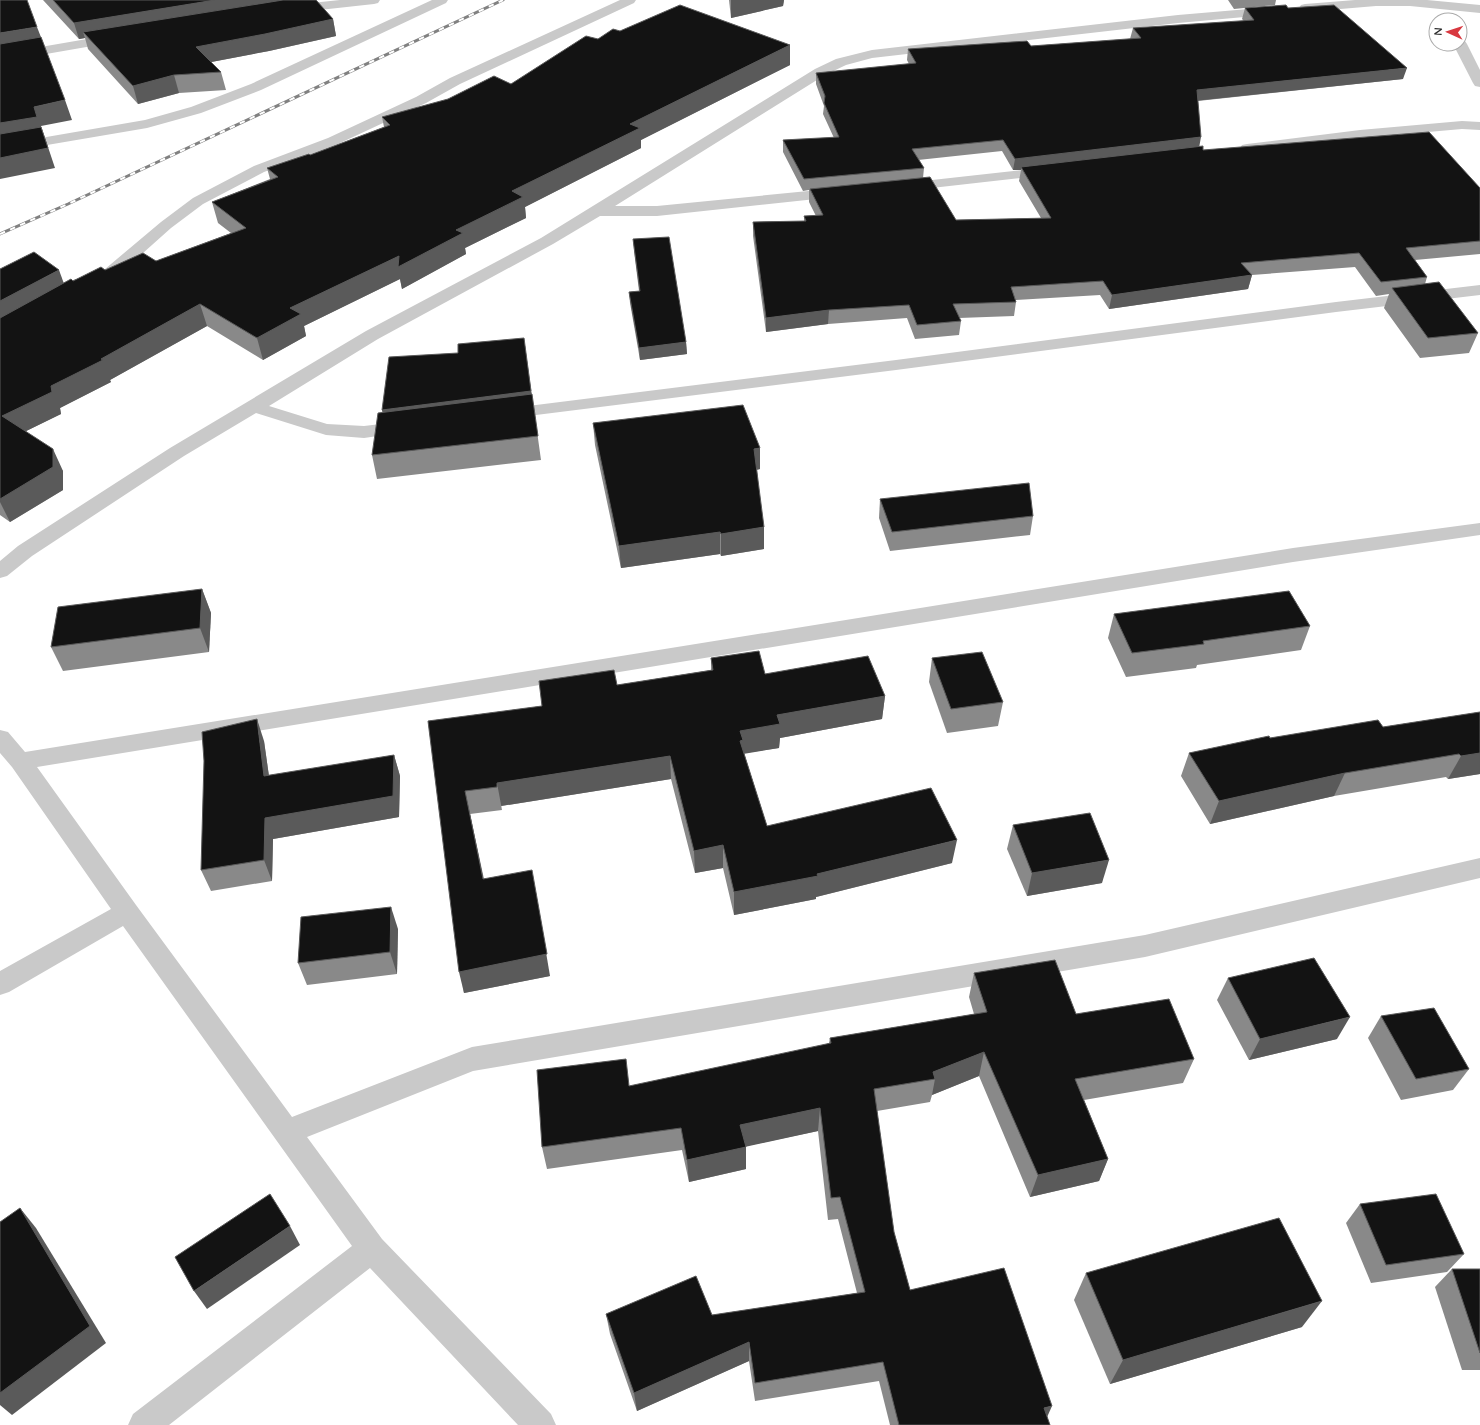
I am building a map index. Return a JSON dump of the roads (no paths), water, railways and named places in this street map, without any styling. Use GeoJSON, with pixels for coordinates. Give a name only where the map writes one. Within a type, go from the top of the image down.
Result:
{"type":"FeatureCollection","features":[{"type":"Feature","properties":{"kind":"street"},"geometry":{"type":"LineString","coordinates":[[279,11],[374,0]]}},
{"type":"Feature","properties":{"kind":"street"},"geometry":{"type":"LineString","coordinates":[[0,149],[148,124],[196,110],[256,87],[442,0]]}},
{"type":"Feature","properties":{"kind":"street"},"geometry":{"type":"LineString","coordinates":[[85,289],[118,267],[166,225],[198,201],[259,169],[333,140],[422,100],[455,82],[630,0]]}},
{"type":"Feature","properties":{"kind":"street"},"geometry":{"type":"LineString","coordinates":[[0,571],[25,551],[177,452],[372,335],[547,241],[820,72],[841,62],[872,54],[1178,19],[1376,2],[1438,2],[1480,9]]}},
{"type":"Feature","properties":{"kind":"street"},"geometry":{"type":"LineString","coordinates":[[1438,2],[1444,12]]}},
{"type":"Feature","properties":{"kind":"street"},"geometry":{"type":"LineString","coordinates":[[0,58],[130,36]]}},
{"type":"Feature","properties":{"kind":"street"},"geometry":{"type":"LineString","coordinates":[[1464,52],[1480,83]]}},
{"type":"Feature","properties":{"kind":"street"},"geometry":{"type":"LineString","coordinates":[[1234,149],[1360,134],[1462,125],[1480,126]]}},
{"type":"Feature","properties":{"kind":"street"},"geometry":{"type":"LineString","coordinates":[[894,188],[1067,169]]}},
{"type":"Feature","properties":{"kind":"street"},"geometry":{"type":"LineString","coordinates":[[597,211],[658,211],[854,192]]}},
{"type":"Feature","properties":{"kind":"street"},"geometry":{"type":"LineString","coordinates":[[489,416],[896,366],[1336,307],[1480,290]]}},
{"type":"Feature","properties":{"kind":"street"},"geometry":{"type":"LineString","coordinates":[[254,407],[326,429],[364,432],[419,425]]}},
{"type":"Feature","properties":{"kind":"street"},"geometry":{"type":"LineString","coordinates":[[20,761],[1285,557],[1480,529]]}},
{"type":"Feature","properties":{"kind":"street"},"geometry":{"type":"LineString","coordinates":[[0,738],[20,761],[127,912],[288,1130],[372,1249],[540,1425]]}},
{"type":"Feature","properties":{"kind":"street"},"geometry":{"type":"LineString","coordinates":[[288,1130],[472,1059],[1145,946],[1480,868]]}},
{"type":"Feature","properties":{"kind":"street"},"geometry":{"type":"LineString","coordinates":[[0,984],[127,912]]}},
{"type":"Feature","properties":{"kind":"street"},"geometry":{"type":"LineString","coordinates":[[144,1425],[372,1249]]}},
{"type":"Feature","properties":{"kind":"railway"},"geometry":{"type":"LineString","coordinates":[[0,234],[68,204],[503,0]]}}]}
